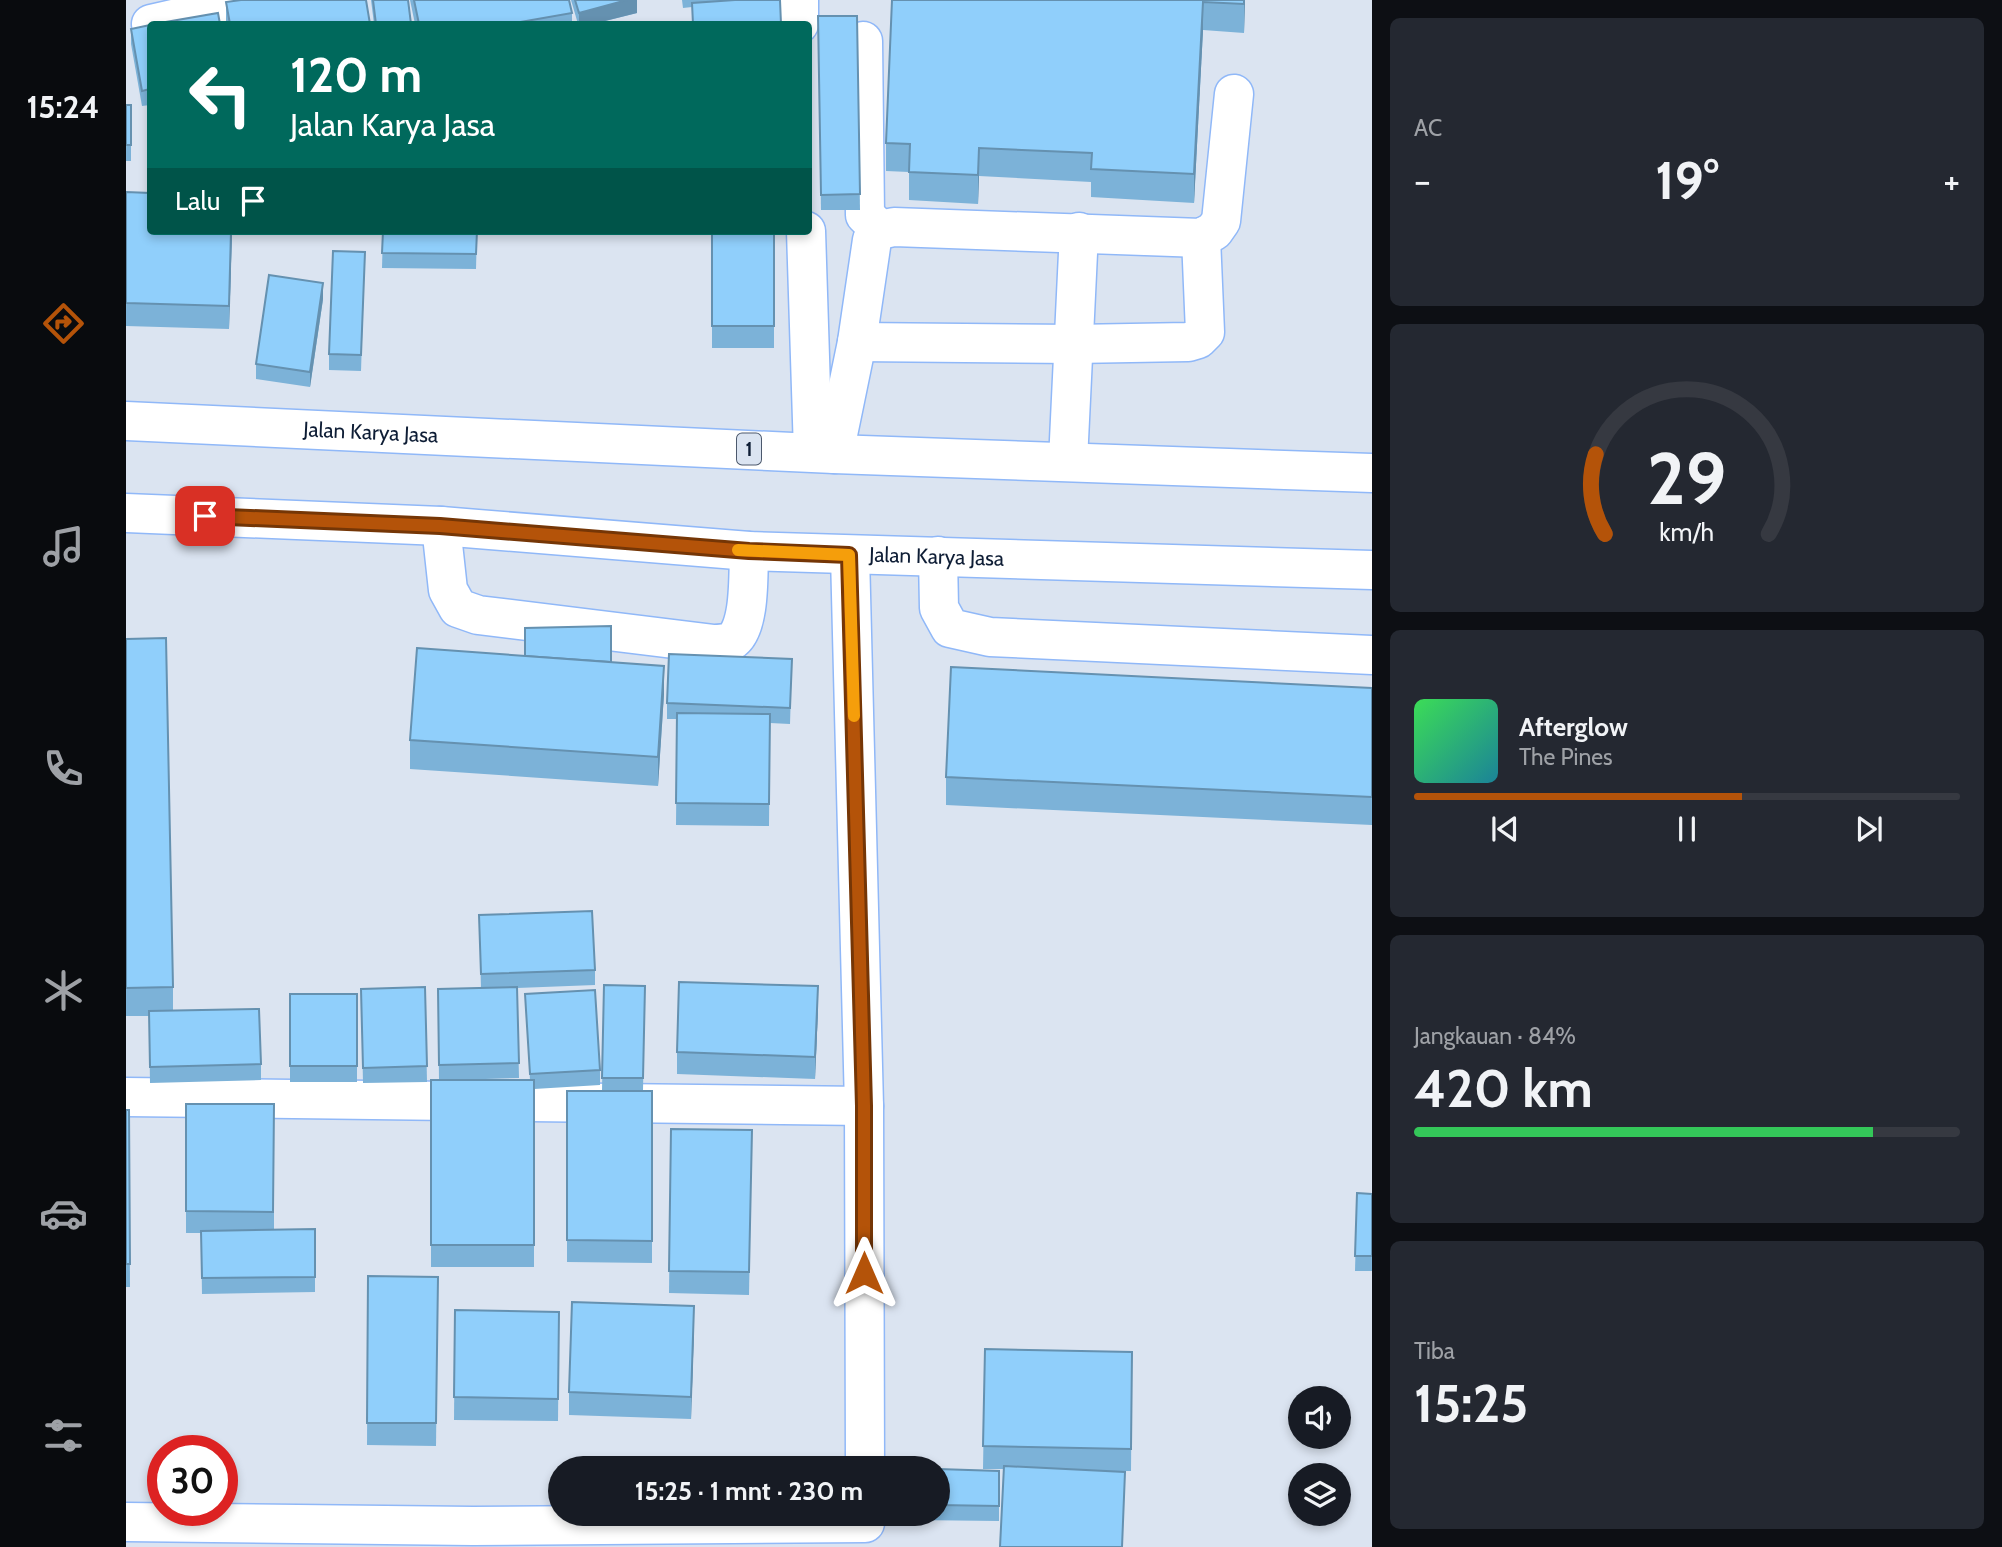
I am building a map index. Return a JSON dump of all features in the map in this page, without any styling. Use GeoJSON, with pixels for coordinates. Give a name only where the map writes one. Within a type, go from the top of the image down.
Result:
{"type":"FeatureCollection","features":[{"type":"Feature","properties":{"kind":"main road"},"geometry":{"type":"LineString","coordinates":[[164,21],[257,0]]}},
{"type":"Feature","properties":{"kind":"main road"},"geometry":{"type":"LineString","coordinates":[[799,0],[799,21]]}},
{"type":"Feature","properties":{"kind":"main road"},"geometry":{"type":"LineString","coordinates":[[863,41],[865,215],[880,230]]}},
{"type":"Feature","properties":{"kind":"main road"},"geometry":{"type":"LineString","coordinates":[[824,453],[857,342],[872,240],[880,230],[894,227],[1201,238],[1214,231],[1221,221],[1234,94]]}},
{"type":"Feature","properties":{"kind":"main road"},"geometry":{"type":"LineString","coordinates":[[1069,461],[1079,232]]}},
{"type":"Feature","properties":{"kind":"main road"},"geometry":{"type":"LineString","coordinates":[[806,235],[824,453]]}},
{"type":"Feature","properties":{"kind":"main road"},"geometry":{"type":"LineString","coordinates":[[857,342],[1074,344],[1188,342],[1198,339],[1205,332],[1201,238]]}},
{"type":"Feature","properties":{"kind":"main road","name":"Jalan Karya Jasa"},"geometry":{"type":"LineString","coordinates":[[126,421],[824,453],[1372,473]]}},
{"type":"Feature","properties":{"kind":"main road","name":"Jalan Karya Jasa"},"geometry":{"type":"LineString","coordinates":[[126,513],[440,526],[749,551],[1372,570]]}},
{"type":"Feature","properties":{"kind":"main road"},"geometry":{"type":"LineString","coordinates":[[440,526],[448,590],[458,608],[478,615],[714,644],[731,641],[741,631],[745,617],[749,551]]}},
{"type":"Feature","properties":{"kind":"main road"},"geometry":{"type":"LineString","coordinates":[[849,555],[864,1106],[865,1456]]}},
{"type":"Feature","properties":{"kind":"main road"},"geometry":{"type":"LineString","coordinates":[[938,556],[939,608],[950,628],[990,637],[1372,655]]}},
{"type":"Feature","properties":{"kind":"main road"},"geometry":{"type":"LineString","coordinates":[[126,1097],[864,1106]]}},
{"type":"Feature","properties":{"kind":"main road"},"geometry":{"type":"LineString","coordinates":[[126,1522],[473,1536],[865,1528]]}},
{"type":"Feature","properties":{"kind":"building"},"geometry":{"type":"Polygon","coordinates":[[[366,0],[370,21],[229,21],[226,2],[366,0]]]}},
{"type":"Feature","properties":{"kind":"building"},"geometry":{"type":"Polygon","coordinates":[[[373,0],[408,0],[411,21],[376,21],[373,0]]]}},
{"type":"Feature","properties":{"kind":"building"},"geometry":{"type":"Polygon","coordinates":[[[414,0],[569,0],[572,13],[526,21],[418,21],[414,0]]]}},
{"type":"Feature","properties":{"kind":"building"},"geometry":{"type":"Polygon","coordinates":[[[575,0],[627,0],[579,13],[575,0]]]}},
{"type":"Feature","properties":{"kind":"building"},"geometry":{"type":"Polygon","coordinates":[[[780,0],[781,21],[693,21],[692,3],[780,0]]]}},
{"type":"Feature","properties":{"kind":"building"},"geometry":{"type":"Polygon","coordinates":[[[892,0],[1244,0],[1244,4],[1203,2],[1194,174],[1091,169],[1092,153],[979,148],[978,175],[909,172],[910,144],[886,143],[892,0]]]}},
{"type":"Feature","properties":{"kind":"building"},"geometry":{"type":"Polygon","coordinates":[[[218,13],[219,21],[171,21],[218,13]]]}},
{"type":"Feature","properties":{"kind":"building"},"geometry":{"type":"Polygon","coordinates":[[[818,16],[857,16],[860,194],[821,195],[818,16]]]}},
{"type":"Feature","properties":{"kind":"building"},"geometry":{"type":"Polygon","coordinates":[[[147,26],[147,90],[142,91],[131,29],[147,26]]]}},
{"type":"Feature","properties":{"kind":"building"},"geometry":{"type":"Polygon","coordinates":[[[126,105],[131,105],[131,145],[126,145],[126,105]]]}},
{"type":"Feature","properties":{"kind":"building"},"geometry":{"type":"Polygon","coordinates":[[[126,192],[147,193],[147,235],[231,235],[229,306],[126,303],[126,192]]]}},
{"type":"Feature","properties":{"kind":"building"},"geometry":{"type":"Polygon","coordinates":[[[383,235],[477,235],[476,254],[382,253],[383,235]]]}},
{"type":"Feature","properties":{"kind":"building"},"geometry":{"type":"Polygon","coordinates":[[[712,235],[774,235],[774,326],[712,326],[712,235]]]}},
{"type":"Feature","properties":{"kind":"building"},"geometry":{"type":"Polygon","coordinates":[[[333,251],[365,252],[361,355],[329,354],[333,251]]]}},
{"type":"Feature","properties":{"kind":"building"},"geometry":{"type":"Polygon","coordinates":[[[269,275],[323,283],[310,372],[256,364],[269,275]]]}},
{"type":"Feature","properties":{"kind":"building"},"geometry":{"type":"Polygon","coordinates":[[[611,626],[611,662],[525,656],[525,628],[611,626]]]}},
{"type":"Feature","properties":{"kind":"building"},"geometry":{"type":"Polygon","coordinates":[[[166,638],[173,987],[126,988],[126,639],[166,638]]]}},
{"type":"Feature","properties":{"kind":"building"},"geometry":{"type":"Polygon","coordinates":[[[417,648],[664,666],[658,757],[410,740],[417,648]]]}},
{"type":"Feature","properties":{"kind":"building"},"geometry":{"type":"Polygon","coordinates":[[[669,654],[792,659],[790,708],[667,703],[669,654]]]}},
{"type":"Feature","properties":{"kind":"building"},"geometry":{"type":"Polygon","coordinates":[[[951,667],[1372,688],[1372,797],[946,777],[951,667]]]}},
{"type":"Feature","properties":{"kind":"building"},"geometry":{"type":"Polygon","coordinates":[[[677,713],[770,714],[769,804],[676,803],[677,713]]]}},
{"type":"Feature","properties":{"kind":"building"},"geometry":{"type":"Polygon","coordinates":[[[592,911],[595,970],[481,974],[479,915],[592,911]]]}},
{"type":"Feature","properties":{"kind":"building"},"geometry":{"type":"Polygon","coordinates":[[[679,982],[818,986],[815,1057],[677,1052],[679,982]]]}},
{"type":"Feature","properties":{"kind":"building"},"geometry":{"type":"Polygon","coordinates":[[[604,985],[645,986],[643,1078],[602,1078],[604,985]]]}},
{"type":"Feature","properties":{"kind":"building"},"geometry":{"type":"Polygon","coordinates":[[[425,987],[427,1066],[363,1068],[361,989],[425,987]]]}},
{"type":"Feature","properties":{"kind":"building"},"geometry":{"type":"Polygon","coordinates":[[[517,987],[519,1063],[439,1065],[438,989],[517,987]]]}},
{"type":"Feature","properties":{"kind":"building"},"geometry":{"type":"Polygon","coordinates":[[[595,990],[600,1070],[530,1074],[525,994],[595,990]]]}},
{"type":"Feature","properties":{"kind":"building"},"geometry":{"type":"Polygon","coordinates":[[[290,994],[357,994],[357,1066],[290,1066],[290,994]]]}},
{"type":"Feature","properties":{"kind":"building"},"geometry":{"type":"Polygon","coordinates":[[[259,1009],[261,1064],[150,1067],[149,1011],[259,1009]]]}},
{"type":"Feature","properties":{"kind":"building"},"geometry":{"type":"Polygon","coordinates":[[[431,1080],[534,1080],[534,1245],[431,1245],[431,1080]]]}},
{"type":"Feature","properties":{"kind":"building"},"geometry":{"type":"Polygon","coordinates":[[[567,1091],[652,1091],[652,1241],[567,1240],[567,1091]]]}},
{"type":"Feature","properties":{"kind":"building"},"geometry":{"type":"Polygon","coordinates":[[[186,1104],[274,1104],[273,1212],[186,1211],[186,1104]]]}},
{"type":"Feature","properties":{"kind":"building"},"geometry":{"type":"Polygon","coordinates":[[[126,1110],[129,1110],[130,1264],[126,1264],[126,1110]]]}},
{"type":"Feature","properties":{"kind":"building"},"geometry":{"type":"Polygon","coordinates":[[[671,1129],[752,1130],[749,1272],[669,1271],[671,1129]]]}},
{"type":"Feature","properties":{"kind":"building"},"geometry":{"type":"Polygon","coordinates":[[[1357,1193],[1372,1194],[1372,1256],[1355,1256],[1357,1193]]]}},
{"type":"Feature","properties":{"kind":"building"},"geometry":{"type":"Polygon","coordinates":[[[315,1229],[315,1277],[202,1278],[201,1231],[315,1229]]]}},
{"type":"Feature","properties":{"kind":"building"},"geometry":{"type":"Polygon","coordinates":[[[368,1276],[438,1277],[436,1423],[367,1423],[368,1276]]]}},
{"type":"Feature","properties":{"kind":"building"},"geometry":{"type":"Polygon","coordinates":[[[572,1302],[694,1306],[691,1397],[569,1392],[572,1302]]]}},
{"type":"Feature","properties":{"kind":"building"},"geometry":{"type":"Polygon","coordinates":[[[455,1310],[559,1312],[558,1399],[454,1397],[455,1310]]]}},
{"type":"Feature","properties":{"kind":"building"},"geometry":{"type":"Polygon","coordinates":[[[985,1349],[1132,1352],[1131,1449],[983,1446],[985,1349]]]}},
{"type":"Feature","properties":{"kind":"building"},"geometry":{"type":"Polygon","coordinates":[[[1004,1466],[1125,1472],[1122,1547],[1000,1547],[1004,1466]]]}},
{"type":"Feature","properties":{"kind":"building"},"geometry":{"type":"Polygon","coordinates":[[[950,1469],[999,1471],[999,1506],[950,1505],[950,1469]]]}},
{"type":"Feature","properties":{"kind":"slow traffic"},"geometry":{"type":"LineString","coordinates":[[738,550],[849,555],[854,716]]}},
{"type":"Feature","properties":{"kind":"route"},"geometry":{"type":"LineString","coordinates":[[205,516],[440,526],[749,551],[849,555],[864,1106],[864,1273]]}}]}
